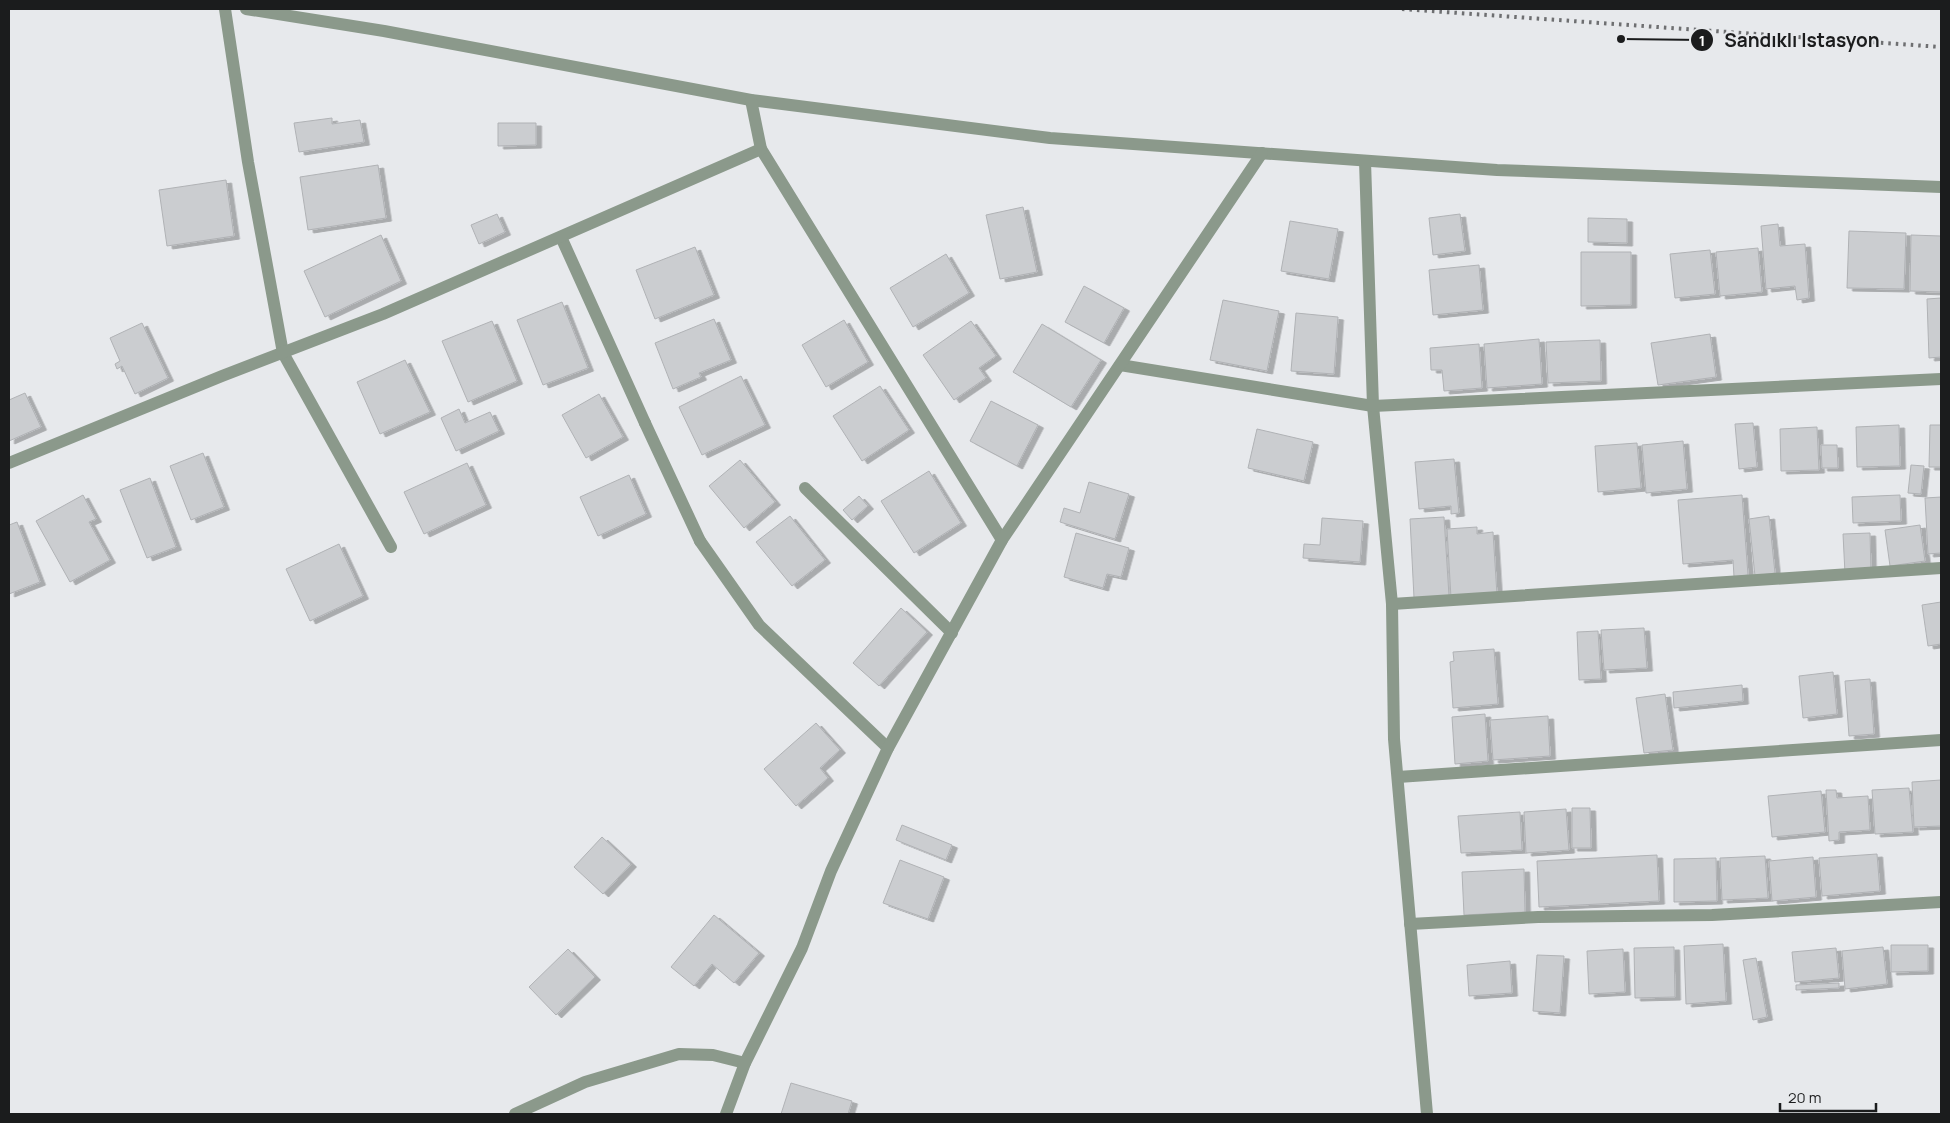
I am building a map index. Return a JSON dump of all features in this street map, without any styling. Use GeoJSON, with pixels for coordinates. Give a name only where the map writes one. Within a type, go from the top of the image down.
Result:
{"type":"FeatureCollection","features":[{"type":"Feature","properties":{"kind":"street"},"geometry":{"type":"LineString","coordinates":[[225,9],[248,162],[282,353],[391,547]]}},
{"type":"Feature","properties":{"kind":"street"},"geometry":{"type":"LineString","coordinates":[[246,9],[384,31],[752,100],[1050,138],[1497,170],[1941,187]]}},
{"type":"Feature","properties":{"kind":"street"},"geometry":{"type":"LineString","coordinates":[[752,100],[761,149],[1002,540]]}},
{"type":"Feature","properties":{"kind":"street"},"geometry":{"type":"LineString","coordinates":[[9,463],[383,314],[761,149]]}},
{"type":"Feature","properties":{"kind":"street"},"geometry":{"type":"LineString","coordinates":[[726,1114],[745,1063],[802,948],[831,871],[888,748],[1002,540],[1262,153]]}},
{"type":"Feature","properties":{"kind":"street"},"geometry":{"type":"LineString","coordinates":[[1365,161],[1372,406],[1392,604],[1394,739],[1428,1114]]}},
{"type":"Feature","properties":{"kind":"street"},"geometry":{"type":"LineString","coordinates":[[561,237],[700,541],[759,625],[888,748]]}},
{"type":"Feature","properties":{"kind":"street"},"geometry":{"type":"LineString","coordinates":[[1120,365],[1372,406],[1941,379]]}},
{"type":"Feature","properties":{"kind":"street"},"geometry":{"type":"LineString","coordinates":[[806,488],[952,633]]}},
{"type":"Feature","properties":{"kind":"street"},"geometry":{"type":"LineString","coordinates":[[1392,604],[1941,568]]}},
{"type":"Feature","properties":{"kind":"street"},"geometry":{"type":"LineString","coordinates":[[1398,777],[1941,740]]}},
{"type":"Feature","properties":{"kind":"street"},"geometry":{"type":"LineString","coordinates":[[1410,924],[1538,917],[1712,915],[1941,902]]}},
{"type":"Feature","properties":{"kind":"street"},"geometry":{"type":"LineString","coordinates":[[515,1114],[585,1082],[679,1054],[713,1055],[745,1063]]}},
{"type":"Feature","properties":{"kind":"building"},"geometry":{"type":"Polygon","coordinates":[[[332,118],[332,124],[360,120],[364,142],[299,152],[294,123],[332,118]]]}},
{"type":"Feature","properties":{"kind":"building"},"geometry":{"type":"Polygon","coordinates":[[[498,123],[536,123],[536,145],[498,146],[498,123]]]}},
{"type":"Feature","properties":{"kind":"building"},"geometry":{"type":"Polygon","coordinates":[[[378,165],[386,218],[308,230],[300,177],[378,165]]]}},
{"type":"Feature","properties":{"kind":"building"},"geometry":{"type":"Polygon","coordinates":[[[226,180],[234,236],[167,246],[159,190],[226,180]]]}},
{"type":"Feature","properties":{"kind":"building"},"geometry":{"type":"Polygon","coordinates":[[[1023,207],[1037,272],[1000,279],[986,215],[1023,207]]]}},
{"type":"Feature","properties":{"kind":"building"},"geometry":{"type":"Polygon","coordinates":[[[497,214],[505,232],[479,244],[471,225],[497,214]]]}},
{"type":"Feature","properties":{"kind":"building"},"geometry":{"type":"Polygon","coordinates":[[[1460,214],[1465,251],[1433,255],[1429,218],[1460,214]]]}},
{"type":"Feature","properties":{"kind":"building"},"geometry":{"type":"Polygon","coordinates":[[[1588,218],[1627,219],[1627,243],[1588,242],[1588,218]]]}},
{"type":"Feature","properties":{"kind":"building"},"geometry":{"type":"Polygon","coordinates":[[[1290,221],[1338,229],[1329,279],[1281,271],[1290,221]]]}},
{"type":"Feature","properties":{"kind":"building"},"geometry":{"type":"Polygon","coordinates":[[[1778,224],[1780,246],[1805,244],[1809,298],[1797,300],[1795,286],[1766,289],[1761,226],[1778,224]]]}},
{"type":"Feature","properties":{"kind":"building"},"geometry":{"type":"Polygon","coordinates":[[[1849,231],[1906,233],[1904,289],[1847,288],[1849,231]]]}},
{"type":"Feature","properties":{"kind":"building"},"geometry":{"type":"Polygon","coordinates":[[[381,235],[401,281],[325,317],[304,271],[381,235]]]}},
{"type":"Feature","properties":{"kind":"building"},"geometry":{"type":"Polygon","coordinates":[[[1911,235],[1941,236],[1941,292],[1910,291],[1911,235]]]}},
{"type":"Feature","properties":{"kind":"building"},"geometry":{"type":"Polygon","coordinates":[[[695,247],[714,295],[655,319],[636,270],[695,247]]]}},
{"type":"Feature","properties":{"kind":"building"},"geometry":{"type":"Polygon","coordinates":[[[1758,248],[1762,292],[1720,296],[1716,252],[1758,248]]]}},
{"type":"Feature","properties":{"kind":"building"},"geometry":{"type":"Polygon","coordinates":[[[1710,250],[1715,294],[1675,298],[1670,254],[1710,250]]]}},
{"type":"Feature","properties":{"kind":"building"},"geometry":{"type":"Polygon","coordinates":[[[1581,252],[1631,252],[1631,305],[1581,306],[1581,252]]]}},
{"type":"Feature","properties":{"kind":"building"},"geometry":{"type":"Polygon","coordinates":[[[946,254],[969,293],[913,327],[890,288],[946,254]]]}},
{"type":"Feature","properties":{"kind":"building"},"geometry":{"type":"Polygon","coordinates":[[[1479,265],[1483,310],[1433,315],[1429,270],[1479,265]]]}},
{"type":"Feature","properties":{"kind":"building"},"geometry":{"type":"Polygon","coordinates":[[[1084,286],[1124,308],[1104,343],[1065,322],[1084,286]]]}},
{"type":"Feature","properties":{"kind":"building"},"geometry":{"type":"Polygon","coordinates":[[[1941,298],[1941,357],[1929,358],[1927,299],[1941,298]]]}},
{"type":"Feature","properties":{"kind":"building"},"geometry":{"type":"Polygon","coordinates":[[[1223,300],[1279,311],[1267,371],[1210,360],[1223,300]]]}},
{"type":"Feature","properties":{"kind":"building"},"geometry":{"type":"Polygon","coordinates":[[[562,302],[588,368],[543,385],[517,320],[562,302]]]}},
{"type":"Feature","properties":{"kind":"building"},"geometry":{"type":"Polygon","coordinates":[[[1296,313],[1338,317],[1334,374],[1291,371],[1296,313]]]}},
{"type":"Feature","properties":{"kind":"building"},"geometry":{"type":"Polygon","coordinates":[[[714,319],[731,360],[699,373],[701,377],[673,389],[655,343],[714,319]]]}},
{"type":"Feature","properties":{"kind":"building"},"geometry":{"type":"Polygon","coordinates":[[[844,320],[868,362],[826,387],[802,345],[844,320]]]}},
{"type":"Feature","properties":{"kind":"building"},"geometry":{"type":"Polygon","coordinates":[[[492,321],[517,381],[468,402],[442,341],[492,321]]]}},
{"type":"Feature","properties":{"kind":"building"},"geometry":{"type":"Polygon","coordinates":[[[971,321],[996,356],[979,368],[986,378],[954,400],[923,355],[971,321]]]}},
{"type":"Feature","properties":{"kind":"building"},"geometry":{"type":"Polygon","coordinates":[[[142,323],[168,378],[135,394],[122,366],[117,369],[115,364],[120,361],[110,338],[142,323]]]}},
{"type":"Feature","properties":{"kind":"building"},"geometry":{"type":"Polygon","coordinates":[[[1042,324],[1101,360],[1071,407],[1013,372],[1042,324]]]}},
{"type":"Feature","properties":{"kind":"building"},"geometry":{"type":"Polygon","coordinates":[[[1710,334],[1716,377],[1658,385],[1651,343],[1710,334]]]}},
{"type":"Feature","properties":{"kind":"building"},"geometry":{"type":"Polygon","coordinates":[[[1539,339],[1542,384],[1487,388],[1484,344],[1539,339]]]}},
{"type":"Feature","properties":{"kind":"building"},"geometry":{"type":"Polygon","coordinates":[[[1600,340],[1601,381],[1548,383],[1546,342],[1600,340]]]}},
{"type":"Feature","properties":{"kind":"building"},"geometry":{"type":"Polygon","coordinates":[[[1479,344],[1482,388],[1444,391],[1442,370],[1431,370],[1430,348],[1479,344]]]}},
{"type":"Feature","properties":{"kind":"building"},"geometry":{"type":"Polygon","coordinates":[[[405,360],[430,412],[380,434],[357,382],[405,360]]]}},
{"type":"Feature","properties":{"kind":"building"},"geometry":{"type":"Polygon","coordinates":[[[741,376],[765,425],[702,455],[679,407],[741,376]]]}},
{"type":"Feature","properties":{"kind":"building"},"geometry":{"type":"Polygon","coordinates":[[[880,386],[909,430],[862,461],[833,416],[880,386]]]}},
{"type":"Feature","properties":{"kind":"building"},"geometry":{"type":"Polygon","coordinates":[[[25,393],[41,427],[9,441],[9,400],[25,393]]]}},
{"type":"Feature","properties":{"kind":"building"},"geometry":{"type":"Polygon","coordinates":[[[599,394],[623,437],[586,458],[562,415],[599,394]]]}},
{"type":"Feature","properties":{"kind":"building"},"geometry":{"type":"Polygon","coordinates":[[[991,401],[1038,425],[1017,466],[970,441],[991,401]]]}},
{"type":"Feature","properties":{"kind":"building"},"geometry":{"type":"Polygon","coordinates":[[[459,409],[465,423],[490,412],[499,431],[456,451],[441,418],[459,409]]]}},
{"type":"Feature","properties":{"kind":"building"},"geometry":{"type":"Polygon","coordinates":[[[1753,423],[1757,467],[1739,469],[1735,424],[1753,423]]]}},
{"type":"Feature","properties":{"kind":"building"},"geometry":{"type":"Polygon","coordinates":[[[1899,425],[1900,466],[1857,467],[1856,427],[1899,425]]]}},
{"type":"Feature","properties":{"kind":"building"},"geometry":{"type":"Polygon","coordinates":[[[1930,425],[1941,425],[1941,467],[1929,467],[1930,425]]]}},
{"type":"Feature","properties":{"kind":"building"},"geometry":{"type":"Polygon","coordinates":[[[1817,427],[1819,470],[1781,471],[1780,429],[1817,427]]]}},
{"type":"Feature","properties":{"kind":"building"},"geometry":{"type":"Polygon","coordinates":[[[1257,429],[1313,442],[1304,481],[1248,468],[1257,429]]]}},
{"type":"Feature","properties":{"kind":"building"},"geometry":{"type":"Polygon","coordinates":[[[1683,441],[1687,489],[1646,493],[1642,445],[1683,441]]]}},
{"type":"Feature","properties":{"kind":"building"},"geometry":{"type":"Polygon","coordinates":[[[1637,443],[1641,488],[1598,492],[1595,446],[1637,443]]]}},
{"type":"Feature","properties":{"kind":"building"},"geometry":{"type":"Polygon","coordinates":[[[1821,445],[1837,445],[1838,468],[1822,468],[1821,445]]]}},
{"type":"Feature","properties":{"kind":"building"},"geometry":{"type":"Polygon","coordinates":[[[203,453],[224,507],[191,520],[170,466],[203,453]]]}},
{"type":"Feature","properties":{"kind":"building"},"geometry":{"type":"Polygon","coordinates":[[[1454,459],[1459,513],[1451,514],[1451,506],[1419,509],[1415,462],[1454,459]]]}},
{"type":"Feature","properties":{"kind":"building"},"geometry":{"type":"Polygon","coordinates":[[[740,460],[775,502],[744,528],[709,486],[740,460]]]}},
{"type":"Feature","properties":{"kind":"building"},"geometry":{"type":"Polygon","coordinates":[[[467,463],[486,505],[424,534],[404,492],[467,463]]]}},
{"type":"Feature","properties":{"kind":"building"},"geometry":{"type":"Polygon","coordinates":[[[1911,465],[1924,466],[1921,494],[1908,493],[1911,465]]]}},
{"type":"Feature","properties":{"kind":"building"},"geometry":{"type":"Polygon","coordinates":[[[929,471],[961,523],[914,553],[881,501],[929,471]]]}},
{"type":"Feature","properties":{"kind":"building"},"geometry":{"type":"Polygon","coordinates":[[[629,475],[646,514],[598,536],[580,497],[629,475]]]}},
{"type":"Feature","properties":{"kind":"building"},"geometry":{"type":"Polygon","coordinates":[[[150,478],[176,547],[147,558],[120,490],[150,478]]]}},
{"type":"Feature","properties":{"kind":"building"},"geometry":{"type":"Polygon","coordinates":[[[1089,482],[1129,494],[1115,539],[1060,522],[1064,508],[1080,513],[1089,482]]]}},
{"type":"Feature","properties":{"kind":"building"},"geometry":{"type":"Polygon","coordinates":[[[83,495],[96,519],[89,522],[110,560],[70,582],[36,521],[83,495]]]}},
{"type":"Feature","properties":{"kind":"building"},"geometry":{"type":"Polygon","coordinates":[[[1742,495],[1748,575],[1734,577],[1733,560],[1683,564],[1678,500],[1742,495]]]}},
{"type":"Feature","properties":{"kind":"building"},"geometry":{"type":"Polygon","coordinates":[[[1900,495],[1901,521],[1853,523],[1852,497],[1900,495]]]}},
{"type":"Feature","properties":{"kind":"building"},"geometry":{"type":"Polygon","coordinates":[[[859,496],[868,506],[852,520],[843,510],[859,496]]]}},
{"type":"Feature","properties":{"kind":"building"},"geometry":{"type":"Polygon","coordinates":[[[1941,497],[1941,553],[1928,554],[1925,498],[1941,497]]]}},
{"type":"Feature","properties":{"kind":"building"},"geometry":{"type":"Polygon","coordinates":[[[790,516],[825,560],[792,586],[756,542],[790,516]]]}},
{"type":"Feature","properties":{"kind":"building"},"geometry":{"type":"Polygon","coordinates":[[[1769,516],[1775,573],[1755,576],[1749,519],[1769,516]]]}},
{"type":"Feature","properties":{"kind":"building"},"geometry":{"type":"Polygon","coordinates":[[[1444,517],[1449,596],[1414,598],[1410,519],[1444,517]]]}},
{"type":"Feature","properties":{"kind":"building"},"geometry":{"type":"Polygon","coordinates":[[[1322,518],[1363,521],[1360,562],[1303,558],[1304,544],[1320,545],[1322,518]]]}},
{"type":"Feature","properties":{"kind":"building"},"geometry":{"type":"Polygon","coordinates":[[[17,522],[40,582],[9,594],[9,525],[17,522]]]}},
{"type":"Feature","properties":{"kind":"building"},"geometry":{"type":"Polygon","coordinates":[[[1920,525],[1925,561],[1890,566],[1885,530],[1920,525]]]}},
{"type":"Feature","properties":{"kind":"building"},"geometry":{"type":"Polygon","coordinates":[[[1477,527],[1477,534],[1493,532],[1497,595],[1451,598],[1447,529],[1477,527]]]}},
{"type":"Feature","properties":{"kind":"building"},"geometry":{"type":"Polygon","coordinates":[[[1076,533],[1129,548],[1121,577],[1107,574],[1103,588],[1064,577],[1076,533]]]}},
{"type":"Feature","properties":{"kind":"building"},"geometry":{"type":"Polygon","coordinates":[[[1870,533],[1871,572],[1845,574],[1843,534],[1870,533]]]}},
{"type":"Feature","properties":{"kind":"building"},"geometry":{"type":"Polygon","coordinates":[[[339,544],[363,596],[310,621],[286,569],[339,544]]]}},
{"type":"Feature","properties":{"kind":"building"},"geometry":{"type":"Polygon","coordinates":[[[1941,602],[1941,644],[1928,646],[1922,605],[1941,602]]]}},
{"type":"Feature","properties":{"kind":"building"},"geometry":{"type":"Polygon","coordinates":[[[901,608],[927,632],[879,686],[853,663],[901,608]]]}},
{"type":"Feature","properties":{"kind":"building"},"geometry":{"type":"Polygon","coordinates":[[[1644,628],[1647,668],[1604,670],[1601,630],[1644,628]]]}},
{"type":"Feature","properties":{"kind":"building"},"geometry":{"type":"Polygon","coordinates":[[[1598,631],[1601,679],[1579,680],[1577,632],[1598,631]]]}},
{"type":"Feature","properties":{"kind":"building"},"geometry":{"type":"Polygon","coordinates":[[[1494,649],[1498,704],[1453,708],[1450,662],[1454,661],[1453,652],[1494,649]]]}},
{"type":"Feature","properties":{"kind":"building"},"geometry":{"type":"Polygon","coordinates":[[[1833,672],[1837,714],[1803,718],[1799,676],[1833,672]]]}},
{"type":"Feature","properties":{"kind":"building"},"geometry":{"type":"Polygon","coordinates":[[[1870,679],[1874,734],[1849,736],[1845,681],[1870,679]]]}},
{"type":"Feature","properties":{"kind":"building"},"geometry":{"type":"Polygon","coordinates":[[[1742,685],[1743,701],[1674,708],[1673,692],[1742,685]]]}},
{"type":"Feature","properties":{"kind":"building"},"geometry":{"type":"Polygon","coordinates":[[[1665,694],[1673,750],[1644,753],[1636,698],[1665,694]]]}},
{"type":"Feature","properties":{"kind":"building"},"geometry":{"type":"Polygon","coordinates":[[[1485,714],[1488,761],[1455,764],[1452,717],[1485,714]]]}},
{"type":"Feature","properties":{"kind":"building"},"geometry":{"type":"Polygon","coordinates":[[[1548,716],[1550,756],[1493,760],[1490,720],[1548,716]]]}},
{"type":"Feature","properties":{"kind":"building"},"geometry":{"type":"Polygon","coordinates":[[[816,723],[840,750],[820,768],[828,778],[796,806],[764,769],[816,723]]]}},
{"type":"Feature","properties":{"kind":"building"},"geometry":{"type":"Polygon","coordinates":[[[1941,780],[1941,826],[1914,827],[1912,782],[1941,780]]]}},
{"type":"Feature","properties":{"kind":"building"},"geometry":{"type":"Polygon","coordinates":[[[1909,788],[1913,832],[1875,834],[1872,790],[1909,788]]]}},
{"type":"Feature","properties":{"kind":"building"},"geometry":{"type":"Polygon","coordinates":[[[1826,790],[1836,790],[1837,798],[1868,796],[1870,830],[1839,832],[1839,840],[1829,841],[1826,790]]]}},
{"type":"Feature","properties":{"kind":"building"},"geometry":{"type":"Polygon","coordinates":[[[1821,791],[1825,832],[1772,837],[1768,796],[1821,791]]]}},
{"type":"Feature","properties":{"kind":"building"},"geometry":{"type":"Polygon","coordinates":[[[1572,808],[1590,808],[1591,848],[1572,848],[1572,808]]]}},
{"type":"Feature","properties":{"kind":"building"},"geometry":{"type":"Polygon","coordinates":[[[1566,809],[1569,850],[1526,853],[1524,812],[1566,809]]]}},
{"type":"Feature","properties":{"kind":"building"},"geometry":{"type":"Polygon","coordinates":[[[1520,812],[1522,850],[1461,853],[1458,816],[1520,812]]]}},
{"type":"Feature","properties":{"kind":"building"},"geometry":{"type":"Polygon","coordinates":[[[902,825],[952,845],[946,860],[896,840],[902,825]]]}},
{"type":"Feature","properties":{"kind":"building"},"geometry":{"type":"Polygon","coordinates":[[[602,837],[631,864],[603,894],[574,867],[602,837]]]}},
{"type":"Feature","properties":{"kind":"building"},"geometry":{"type":"Polygon","coordinates":[[[1877,854],[1880,891],[1822,896],[1819,858],[1877,854]]]}},
{"type":"Feature","properties":{"kind":"building"},"geometry":{"type":"Polygon","coordinates":[[[1657,855],[1659,901],[1539,907],[1537,861],[1657,855]]]}},
{"type":"Feature","properties":{"kind":"building"},"geometry":{"type":"Polygon","coordinates":[[[1765,856],[1768,898],[1722,900],[1720,858],[1765,856]]]}},
{"type":"Feature","properties":{"kind":"building"},"geometry":{"type":"Polygon","coordinates":[[[1813,857],[1816,897],[1772,901],[1769,861],[1813,857]]]}},
{"type":"Feature","properties":{"kind":"building"},"geometry":{"type":"Polygon","coordinates":[[[1716,858],[1717,901],[1674,902],[1674,859],[1716,858]]]}},
{"type":"Feature","properties":{"kind":"building"},"geometry":{"type":"Polygon","coordinates":[[[900,860],[944,877],[928,919],[883,903],[900,860]]]}},
{"type":"Feature","properties":{"kind":"building"},"geometry":{"type":"Polygon","coordinates":[[[1524,869],[1525,912],[1464,915],[1462,872],[1524,869]]]}},
{"type":"Feature","properties":{"kind":"building"},"geometry":{"type":"Polygon","coordinates":[[[714,915],[759,953],[734,983],[712,964],[694,986],[671,967],[714,915]]]}},
{"type":"Feature","properties":{"kind":"building"},"geometry":{"type":"Polygon","coordinates":[[[1723,944],[1726,1001],[1686,1004],[1684,946],[1723,944]]]}},
{"type":"Feature","properties":{"kind":"building"},"geometry":{"type":"Polygon","coordinates":[[[1891,945],[1928,945],[1928,971],[1891,972],[1891,945]]]}},
{"type":"Feature","properties":{"kind":"building"},"geometry":{"type":"Polygon","coordinates":[[[1674,947],[1675,997],[1635,998],[1634,948],[1674,947]]]}},
{"type":"Feature","properties":{"kind":"building"},"geometry":{"type":"Polygon","coordinates":[[[1883,947],[1887,984],[1845,989],[1842,951],[1883,947]]]}},
{"type":"Feature","properties":{"kind":"building"},"geometry":{"type":"Polygon","coordinates":[[[1836,948],[1839,978],[1795,982],[1792,952],[1836,948]]]}},
{"type":"Feature","properties":{"kind":"building"},"geometry":{"type":"Polygon","coordinates":[[[568,949],[595,977],[556,1015],[529,987],[568,949]]]}},
{"type":"Feature","properties":{"kind":"building"},"geometry":{"type":"Polygon","coordinates":[[[1623,949],[1625,992],[1589,994],[1587,951],[1623,949]]]}},
{"type":"Feature","properties":{"kind":"building"},"geometry":{"type":"Polygon","coordinates":[[[1537,955],[1564,956],[1560,1013],[1533,1011],[1537,955]]]}},
{"type":"Feature","properties":{"kind":"building"},"geometry":{"type":"Polygon","coordinates":[[[1756,958],[1767,1017],[1753,1020],[1743,960],[1756,958]]]}},
{"type":"Feature","properties":{"kind":"building"},"geometry":{"type":"Polygon","coordinates":[[[1510,961],[1512,993],[1469,996],[1467,965],[1510,961]]]}},
{"type":"Feature","properties":{"kind":"building"},"geometry":{"type":"Polygon","coordinates":[[[1839,983],[1839,988],[1796,990],[1796,985],[1839,983]]]}},
{"type":"Feature","properties":{"kind":"building"},"geometry":{"type":"Polygon","coordinates":[[[791,1083],[852,1101],[848,1114],[781,1114],[791,1083]]]}},
{"type":"Feature","properties":{"kind":"railway"},"geometry":{"type":"LineString","coordinates":[[1402,9],[1941,47]]}},
{"type":"Feature","properties":{"kind":"place","name":"Sandıklı Istasyon"},"geometry":{"type":"Point","coordinates":[1621,39]}}]}
